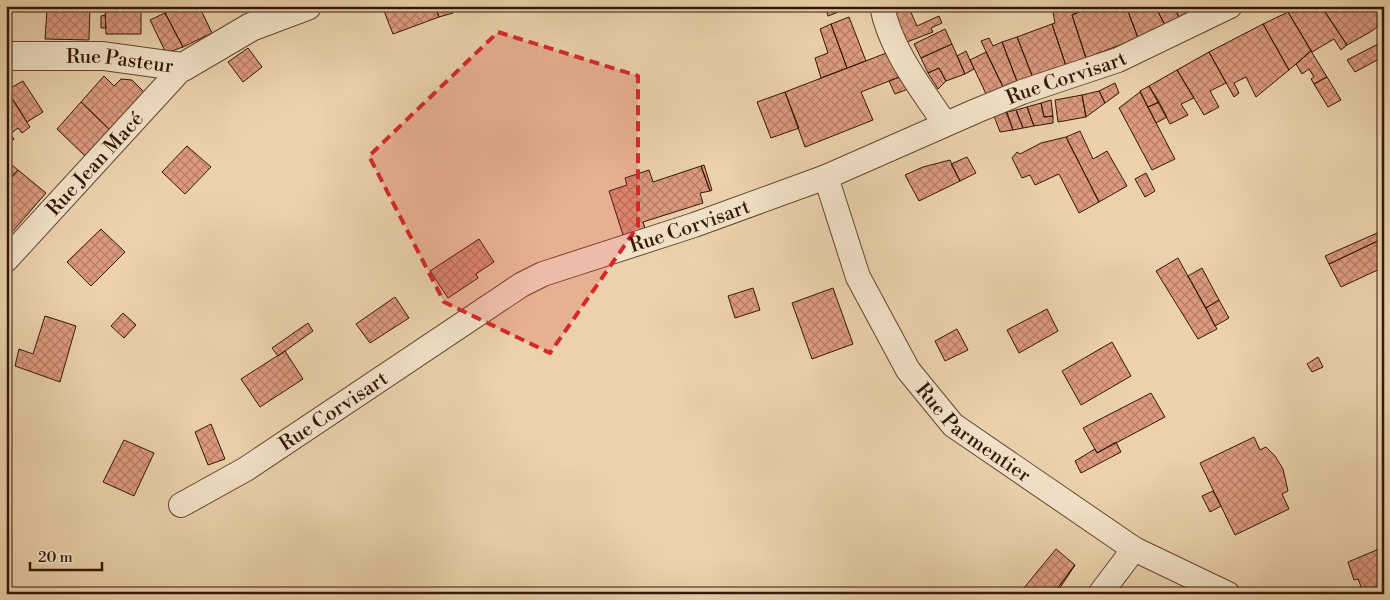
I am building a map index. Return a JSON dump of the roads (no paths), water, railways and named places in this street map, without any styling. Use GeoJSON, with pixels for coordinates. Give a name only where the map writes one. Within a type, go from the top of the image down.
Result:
{"type":"FeatureCollection","features":[{"type":"Feature","properties":{"kind":"street","name":"Rue Pasteur"},"geometry":{"type":"LineString","coordinates":[[6,56],[103,56],[183,67],[251,28],[307,6]]}},
{"type":"Feature","properties":{"kind":"street"},"geometry":{"type":"LineString","coordinates":[[882,6],[884,19],[895,45],[945,124]]}},
{"type":"Feature","properties":{"kind":"street","name":"Rue Corvisart"},"geometry":{"type":"LineString","coordinates":[[181,505],[246,469],[521,285],[543,274],[694,225],[826,177],[1022,92],[1118,60],[1230,6]]}},
{"type":"Feature","properties":{"kind":"street","name":"Rue Jean Macé"},"geometry":{"type":"LineString","coordinates":[[6,260],[183,67]]}},
{"type":"Feature","properties":{"kind":"street","name":"Rue Parmentier"},"geometry":{"type":"LineString","coordinates":[[826,177],[858,277],[908,370],[953,425],[1134,549],[1228,594]]}},
{"type":"Feature","properties":{"kind":"street"},"geometry":{"type":"LineString","coordinates":[[1100,594],[1134,549]]}}]}
